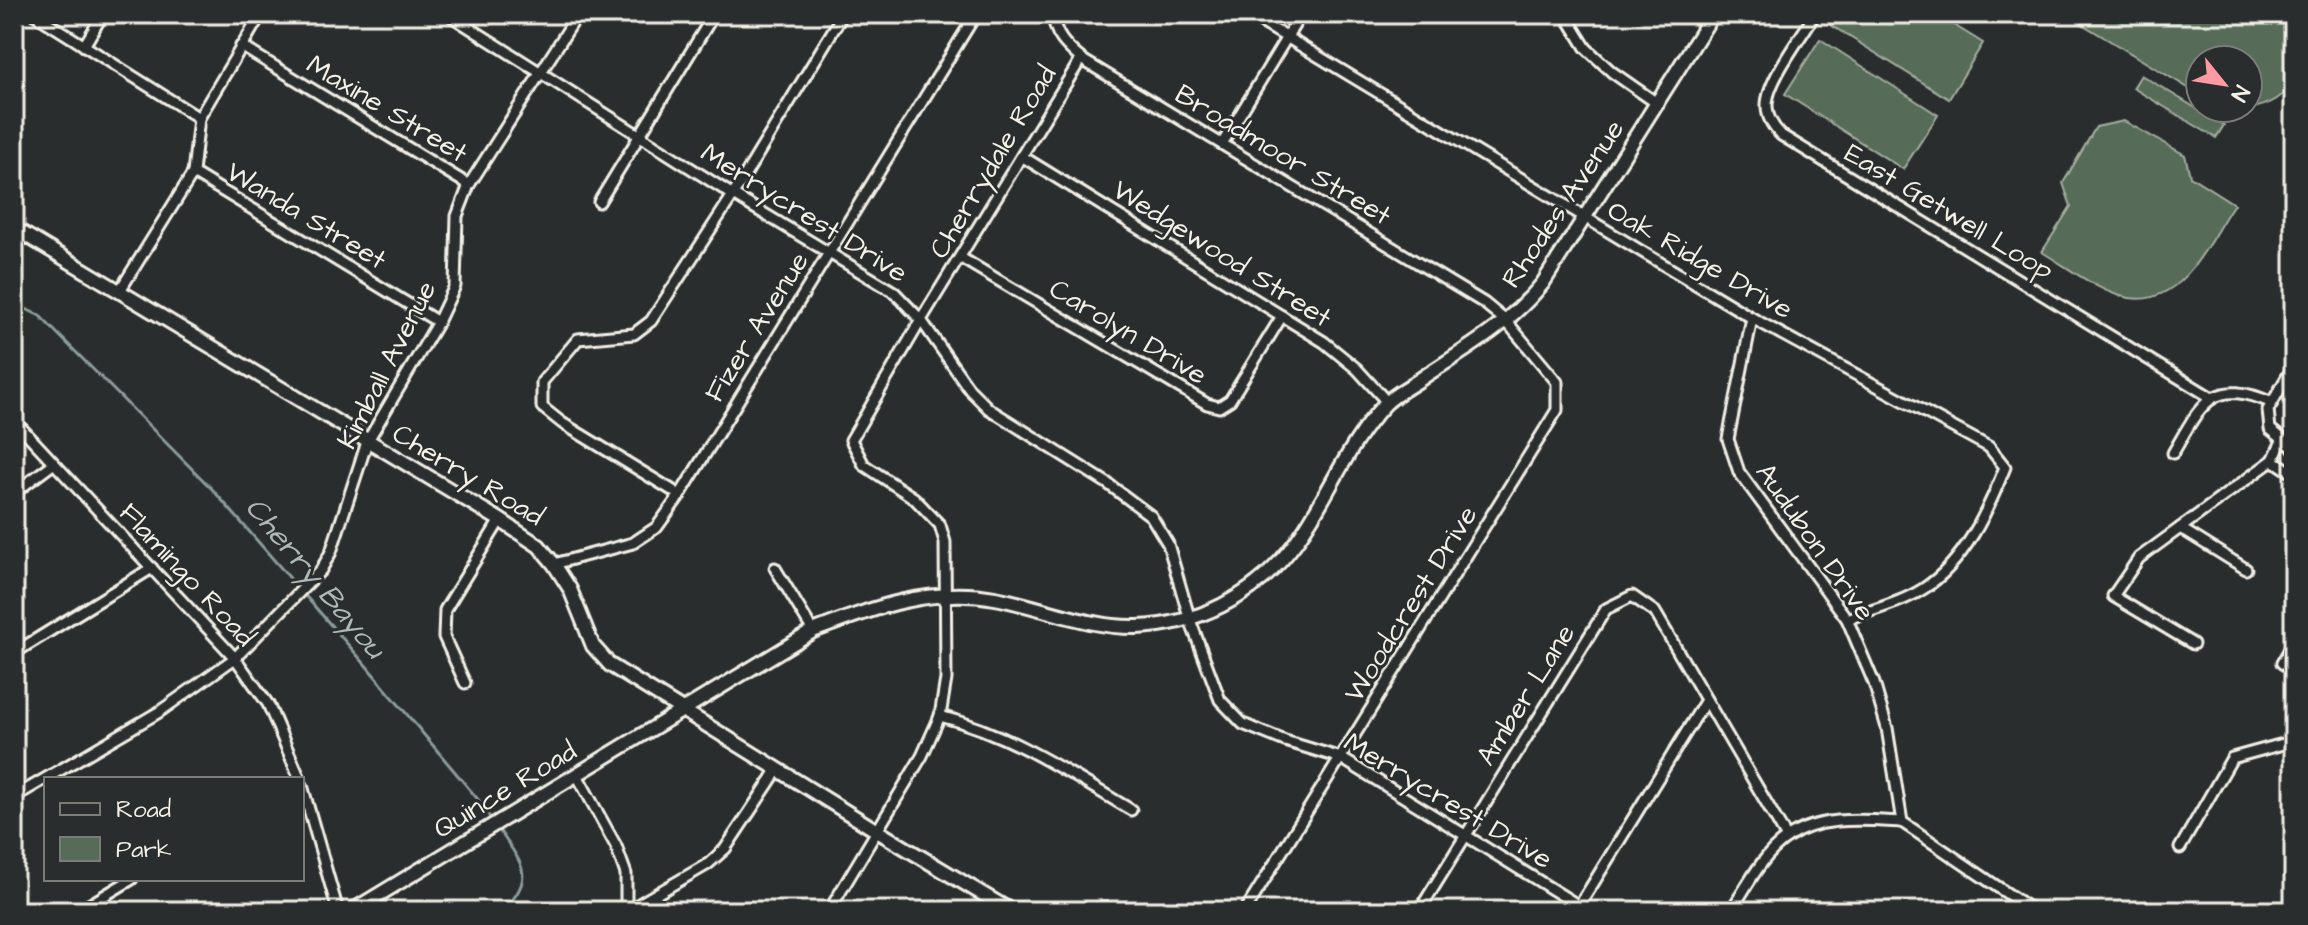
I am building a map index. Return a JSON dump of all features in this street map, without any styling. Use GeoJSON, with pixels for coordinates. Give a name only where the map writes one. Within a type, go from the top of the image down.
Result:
{"type":"FeatureCollection","features":[{"type":"Feature","properties":{"kind":"main road","name":"Rhodes Avenue"},"geometry":{"type":"LineString","coordinates":[[683,711],[813,631],[907,598],[946,595],[993,598],[1098,626],[1139,627],[1190,620],[1217,609],[1254,586],[1289,551],[1353,447],[1387,402],[1507,322],[1526,305],[1543,283],[1713,14]]}},
{"type":"Feature","properties":{"kind":"main road","name":"Cherry Road"},"geometry":{"type":"LineString","coordinates":[[14,228],[539,546],[570,589],[593,646],[610,665],[1011,911]]}},
{"type":"Feature","properties":{"kind":"main road","name":"Quince Road"},"geometry":{"type":"LineString","coordinates":[[352,911],[683,711]]}},
{"type":"Feature","properties":{"kind":"street"},"geometry":{"type":"LineString","coordinates":[[34,14],[199,118]]}},
{"type":"Feature","properties":{"kind":"street"},"geometry":{"type":"LineString","coordinates":[[84,46],[103,14]]}},
{"type":"Feature","properties":{"kind":"street"},"geometry":{"type":"LineString","coordinates":[[119,292],[193,173],[199,118],[261,14]]}},
{"type":"Feature","properties":{"kind":"street","name":"Merrycrest Drive"},"geometry":{"type":"LineString","coordinates":[[448,14],[733,195],[894,292],[921,320],[970,390],[989,409],[1107,483],[1151,516],[1168,544],[1190,620],[1220,700],[1243,724],[1341,758],[1578,908]]}},
{"type":"Feature","properties":{"kind":"street","name":"Kimball Avenue"},"geometry":{"type":"LineString","coordinates":[[48,777],[159,712],[235,658],[314,580],[331,552],[367,442],[438,322],[455,286],[457,216],[469,185],[578,14]]}},
{"type":"Feature","properties":{"kind":"street"},"geometry":{"type":"LineString","coordinates":[[599,202],[714,14]]}},
{"type":"Feature","properties":{"kind":"street"},"geometry":{"type":"LineString","coordinates":[[680,495],[562,423],[542,407],[542,382],[578,339],[634,334],[651,321],[733,195],[843,14]]}},
{"type":"Feature","properties":{"kind":"street","name":"Fizer Avenue"},"geometry":{"type":"LineString","coordinates":[[554,564],[633,543],[657,527],[680,495],[976,14]]}},
{"type":"Feature","properties":{"kind":"street","name":"Broadmoor Street"},"geometry":{"type":"LineString","coordinates":[[1053,14],[1061,41],[1081,59],[1484,303],[1507,322]]}},
{"type":"Feature","properties":{"kind":"street","name":"Oak Ridge Drive"},"geometry":{"type":"LineString","coordinates":[[1248,14],[1752,318],[1989,447],[2005,467],[1993,499],[1953,565],[1922,590],[1847,619]]}},
{"type":"Feature","properties":{"kind":"street"},"geometry":{"type":"LineString","coordinates":[[1222,144],[1301,14]]}},
{"type":"Feature","properties":{"kind":"street"},"geometry":{"type":"LineString","coordinates":[[1484,14],[1494,14]]}},
{"type":"Feature","properties":{"kind":"street"},"geometry":{"type":"LineString","coordinates":[[1565,14],[1586,48],[1612,72],[1658,104]]}},
{"type":"Feature","properties":{"kind":"street","name":"East Getwell Loop"},"geometry":{"type":"LineString","coordinates":[[1815,14],[1771,87],[1768,115],[1781,135],[2212,398]]}},
{"type":"Feature","properties":{"kind":"street","name":"Maxine Street"},"geometry":{"type":"LineString","coordinates":[[241,46],[469,185]]}},
{"type":"Feature","properties":{"kind":"street","name":"Cherrydale Road"},"geometry":{"type":"LineString","coordinates":[[829,911],[922,756],[940,716],[946,679],[945,542],[940,525],[914,498],[864,465],[851,440],[1081,59]]}},
{"type":"Feature","properties":{"kind":"street","name":"Wedgewood Street"},"geometry":{"type":"LineString","coordinates":[[1023,157],[1324,342],[1357,369],[1387,402]]}},
{"type":"Feature","properties":{"kind":"street","name":"Wanda Street"},"geometry":{"type":"LineString","coordinates":[[193,173],[438,322]]}},
{"type":"Feature","properties":{"kind":"street","name":"Carolyn Drive"},"geometry":{"type":"LineString","coordinates":[[961,258],[1207,404],[1219,407],[1230,400],[1282,316]]}},
{"type":"Feature","properties":{"kind":"street","name":"Audubon Drive"},"geometry":{"type":"LineString","coordinates":[[1752,318],[1728,439],[1739,472],[1847,619],[1874,683],[1887,728],[1902,822]]}},
{"type":"Feature","properties":{"kind":"street","name":"Woodcrest Drive"},"geometry":{"type":"LineString","coordinates":[[1245,911],[1557,410],[1557,382],[1507,322]]}},
{"type":"Feature","properties":{"kind":"street"},"geometry":{"type":"LineString","coordinates":[[2294,365],[2268,410],[2270,429],[2294,448]]}},
{"type":"Feature","properties":{"kind":"street"},"geometry":{"type":"LineString","coordinates":[[2173,453],[2193,420],[2217,394],[2250,393],[2272,403]]}},
{"type":"Feature","properties":{"kind":"street","name":"Flamingo Road"},"geometry":{"type":"LineString","coordinates":[[14,420],[235,658],[268,704],[299,777]]}},
{"type":"Feature","properties":{"kind":"street"},"geometry":{"type":"LineString","coordinates":[[2193,644],[2113,596],[2139,558],[2273,460],[2282,441]]}},
{"type":"Feature","properties":{"kind":"street"},"geometry":{"type":"LineString","coordinates":[[2273,460],[2294,474]]}},
{"type":"Feature","properties":{"kind":"street"},"geometry":{"type":"LineString","coordinates":[[14,493],[53,464]]}},
{"type":"Feature","properties":{"kind":"street"},"geometry":{"type":"LineString","coordinates":[[465,683],[444,637],[445,610],[500,520]]}},
{"type":"Feature","properties":{"kind":"street"},"geometry":{"type":"LineString","coordinates":[[2180,528],[2246,569]]}},
{"type":"Feature","properties":{"kind":"street"},"geometry":{"type":"LineString","coordinates":[[14,653],[152,568]]}},
{"type":"Feature","properties":{"kind":"street"},"geometry":{"type":"LineString","coordinates":[[775,568],[813,631]]}},
{"type":"Feature","properties":{"kind":"street","name":"Amber Lane"},"geometry":{"type":"LineString","coordinates":[[1419,911],[1606,609],[1632,596],[1655,612],[1706,700]]}},
{"type":"Feature","properties":{"kind":"street"},"geometry":{"type":"LineString","coordinates":[[2294,642],[2282,663],[2294,671]]}},
{"type":"Feature","properties":{"kind":"street"},"geometry":{"type":"LineString","coordinates":[[1578,908],[1706,700],[1787,838]]}},
{"type":"Feature","properties":{"kind":"street"},"geometry":{"type":"LineString","coordinates":[[940,716],[978,726],[1016,742],[1131,810]]}},
{"type":"Feature","properties":{"kind":"street"},"geometry":{"type":"LineString","coordinates":[[2180,848],[2232,758],[2294,741]]}},
{"type":"Feature","properties":{"kind":"street"},"geometry":{"type":"LineString","coordinates":[[577,775],[621,860],[626,874],[626,911],[708,864],[725,849],[778,769]]}},
{"type":"Feature","properties":{"kind":"street","name":"Kimball Avenue"},"geometry":{"type":"LineString","coordinates":[[14,797],[44,779]]}},
{"type":"Feature","properties":{"kind":"street"},"geometry":{"type":"LineString","coordinates":[[304,792],[338,911]]}},
{"type":"Feature","properties":{"kind":"street"},"geometry":{"type":"LineString","coordinates":[[1731,911],[1758,867],[1787,838],[1812,827],[1845,820],[1902,822],[2033,911]]}},
{"type":"Feature","properties":{"kind":"street"},"geometry":{"type":"LineString","coordinates":[[79,911],[129,881]]}},
{"type":"Feature","properties":{"kind":"green space"},"geometry":{"type":"Polygon","coordinates":[[[1836,14],[1936,14],[1983,43],[1949,99],[1829,24],[1836,14]]]}},
{"type":"Feature","properties":{"kind":"green space"},"geometry":{"type":"Polygon","coordinates":[[[2294,14],[2294,83],[2281,96],[2264,105],[2264,44],[2184,44],[2184,85],[2067,15],[2294,14]]]}},
{"type":"Feature","properties":{"kind":"green space"},"geometry":{"type":"Polygon","coordinates":[[[1820,39],[1938,115],[1903,169],[1785,94],[1820,39]]]}},
{"type":"Feature","properties":{"kind":"green space"},"geometry":{"type":"Polygon","coordinates":[[[2141,75],[2184,101],[2184,119],[2133,88],[2141,75]]]}},
{"type":"Feature","properties":{"kind":"green space"},"geometry":{"type":"Polygon","coordinates":[[[2124,121],[2185,155],[2190,176],[2234,204],[2199,260],[2174,286],[2156,296],[2137,299],[2100,288],[2042,252],[2071,206],[2063,183],[2096,127],[2124,121]]]}},
{"type":"Feature","properties":{"kind":"green space"},"geometry":{"type":"Polygon","coordinates":[[[2193,124],[2224,125],[2216,138],[2193,124]]]}},
{"type":"Feature","properties":{"kind":"waterway","name":"Cherry Bayou"},"geometry":{"type":"LineString","coordinates":[[14,303],[40,316],[213,490],[364,663],[481,803],[492,821]]}},
{"type":"Feature","properties":{"kind":"waterway","name":"Cherry Bayou"},"geometry":{"type":"LineString","coordinates":[[497,827],[518,860],[523,878],[520,888],[502,911]]}}]}
